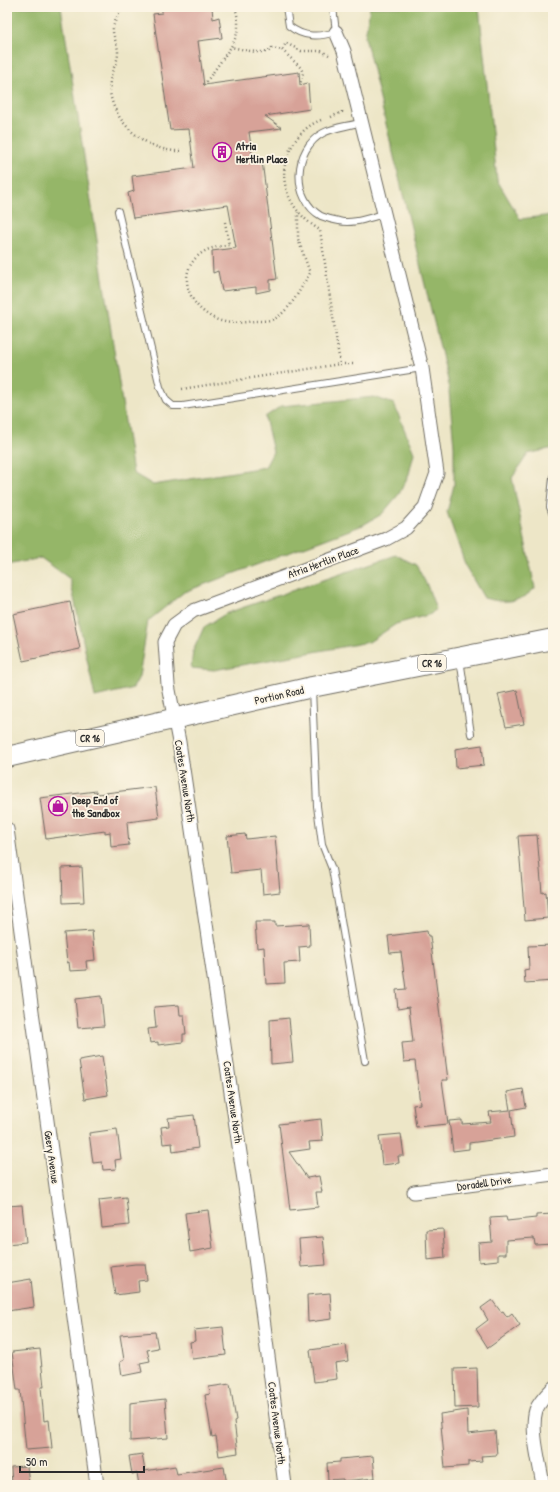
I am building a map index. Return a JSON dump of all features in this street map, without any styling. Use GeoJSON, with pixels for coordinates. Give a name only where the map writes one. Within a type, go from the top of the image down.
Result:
{"type":"FeatureCollection","features":[{"type":"Feature","properties":{"kind":"main road","name":"Portion Road"},"geometry":{"type":"LineString","coordinates":[[7,757],[312,688],[553,639]]}},
{"type":"Feature","properties":{"kind":"street","name":"Atria Hertlin Place"},"geometry":{"type":"LineString","coordinates":[[174,719],[166,669],[165,642],[174,625],[193,611],[386,539],[406,528],[425,507],[437,473],[422,368],[344,50],[336,32]]}},
{"type":"Feature","properties":{"kind":"street","name":"Coates Avenue North"},"geometry":{"type":"LineString","coordinates":[[174,719],[180,747],[251,1227],[285,1485]]}},
{"type":"Feature","properties":{"kind":"street","name":"Geery Avenue"},"geometry":{"type":"LineString","coordinates":[[7,829],[97,1485]]}},
{"type":"Feature","properties":{"kind":"street","name":"Doradell Drive"},"geometry":{"type":"LineString","coordinates":[[414,1192],[553,1174]]}},
{"type":"Feature","properties":{"kind":"street"},"geometry":{"type":"LineString","coordinates":[[542,1485],[534,1427],[536,1411],[539,1403],[553,1388]]}},
{"type":"Feature","properties":{"kind":"lane"},"geometry":{"type":"LineString","coordinates":[[286,7],[289,26],[296,32],[319,36],[336,32],[333,7]]}},
{"type":"Feature","properties":{"kind":"lane"},"geometry":{"type":"LineString","coordinates":[[362,122],[323,133],[311,142],[302,156],[299,175],[301,191],[309,205],[321,216],[341,222],[384,214]]}},
{"type":"Feature","properties":{"kind":"lane"},"geometry":{"type":"LineString","coordinates":[[118,211],[160,387],[166,400],[173,406],[191,405],[422,368]]}},
{"type":"Feature","properties":{"kind":"lane"},"geometry":{"type":"LineString","coordinates":[[553,478],[550,507],[553,515]]}},
{"type":"Feature","properties":{"kind":"lane"},"geometry":{"type":"LineString","coordinates":[[460,658],[471,734]]}},
{"type":"Feature","properties":{"kind":"lane"},"geometry":{"type":"LineString","coordinates":[[312,688],[317,806],[322,844],[332,869],[365,1061]]}},
{"type":"Feature","properties":{"kind":"path"},"geometry":{"type":"LineString","coordinates":[[124,7],[119,13],[113,31],[118,53],[117,64],[111,76],[113,106],[131,131],[161,148],[172,152],[181,151]]}},
{"type":"Feature","properties":{"kind":"path"},"geometry":{"type":"LineString","coordinates":[[204,85],[231,47]]}},
{"type":"Feature","properties":{"kind":"path"},"geometry":{"type":"LineString","coordinates":[[282,50],[302,68],[303,73],[300,85]]}},
{"type":"Feature","properties":{"kind":"path"},"geometry":{"type":"LineString","coordinates":[[225,222],[229,245],[206,250],[195,258],[186,273],[186,286],[199,306],[209,314],[224,322],[274,320],[287,310],[310,272],[298,239],[298,212]]}},
{"type":"Feature","properties":{"kind":"path"},"geometry":{"type":"LineString","coordinates":[[182,389],[340,364],[356,364]]}},
{"type":"Feature","properties":{"kind":"green space"},"geometry":{"type":"Polygon","coordinates":[[[7,7],[61,7],[133,473],[153,485],[265,467],[273,452],[265,417],[281,406],[374,397],[394,404],[414,453],[409,474],[399,494],[382,514],[363,525],[184,592],[148,621],[139,677],[133,688],[95,697],[70,579],[41,558],[7,565],[7,7]]]}},
{"type":"Feature","properties":{"kind":"green space"},"geometry":{"type":"Polygon","coordinates":[[[370,7],[479,7],[497,180],[520,219],[553,215],[553,448],[528,454],[512,478],[535,588],[517,600],[498,601],[484,598],[466,567],[447,512],[454,485],[454,446],[448,380],[365,37],[370,7]]]}},
{"type":"Feature","properties":{"kind":"green space"},"geometry":{"type":"Polygon","coordinates":[[[396,555],[416,565],[427,585],[436,609],[431,614],[396,624],[369,642],[214,670],[191,668],[193,651],[204,627],[227,613],[396,555]]]}},
{"type":"Feature","properties":{"kind":"building","name":"Atria Hertlin Place"},"geometry":{"type":"Polygon","coordinates":[[[162,7],[212,7],[213,19],[219,17],[222,38],[198,41],[204,85],[299,72],[300,85],[308,83],[310,109],[265,116],[282,128],[249,132],[253,161],[262,161],[277,279],[270,280],[270,290],[256,293],[256,287],[222,291],[218,271],[213,273],[212,251],[236,248],[228,205],[133,218],[128,193],[134,191],[132,176],[194,168],[189,129],[170,130],[153,14],[162,13],[162,7]]]}},
{"type":"Feature","properties":{"kind":"building"},"geometry":{"type":"Polygon","coordinates":[[[70,602],[80,649],[23,661],[13,614],[70,602]]]}},
{"type":"Feature","properties":{"kind":"building"},"geometry":{"type":"Polygon","coordinates":[[[517,690],[524,724],[506,727],[498,694],[517,690]]]}},
{"type":"Feature","properties":{"kind":"building"},"geometry":{"type":"Polygon","coordinates":[[[482,745],[484,765],[456,768],[455,749],[482,745]]]}},
{"type":"Feature","properties":{"kind":"building"},"geometry":{"type":"Polygon","coordinates":[[[155,787],[159,818],[127,822],[129,845],[111,847],[110,832],[105,833],[105,831],[46,839],[40,798],[96,791],[97,794],[155,787]]]}},
{"type":"Feature","properties":{"kind":"building"},"geometry":{"type":"Polygon","coordinates":[[[245,834],[246,839],[275,836],[280,892],[263,894],[261,870],[231,873],[227,836],[245,834]]]}},
{"type":"Feature","properties":{"kind":"building"},"geometry":{"type":"Polygon","coordinates":[[[537,835],[542,893],[546,892],[548,918],[525,920],[518,836],[537,835]]]}},
{"type":"Feature","properties":{"kind":"building"},"geometry":{"type":"Polygon","coordinates":[[[82,867],[84,902],[63,903],[62,868],[82,867]]]}},
{"type":"Feature","properties":{"kind":"building"},"geometry":{"type":"Polygon","coordinates":[[[255,922],[275,922],[275,926],[309,924],[310,946],[299,947],[300,962],[284,963],[285,983],[266,984],[264,947],[257,948],[255,922]]]}},
{"type":"Feature","properties":{"kind":"building"},"geometry":{"type":"Polygon","coordinates":[[[92,931],[95,960],[86,961],[87,970],[70,971],[69,962],[67,963],[64,933],[92,931]]]}},
{"type":"Feature","properties":{"kind":"building"},"geometry":{"type":"Polygon","coordinates":[[[427,931],[428,936],[430,936],[448,1080],[442,1080],[448,1124],[416,1127],[413,1105],[420,1104],[415,1061],[404,1062],[402,1043],[413,1042],[409,1007],[398,1009],[396,990],[406,989],[401,952],[390,953],[388,936],[427,931]]]}},
{"type":"Feature","properties":{"kind":"building"},"geometry":{"type":"Polygon","coordinates":[[[552,945],[553,981],[525,983],[524,970],[529,969],[528,946],[552,945]]]}},
{"type":"Feature","properties":{"kind":"building"},"geometry":{"type":"Polygon","coordinates":[[[101,996],[104,1026],[78,1028],[75,999],[101,996]]]}},
{"type":"Feature","properties":{"kind":"building"},"geometry":{"type":"Polygon","coordinates":[[[179,1005],[180,1015],[184,1015],[186,1034],[183,1034],[183,1042],[158,1045],[158,1042],[150,1043],[148,1029],[156,1028],[154,1007],[179,1005]]]}},
{"type":"Feature","properties":{"kind":"building"},"geometry":{"type":"Polygon","coordinates":[[[289,1018],[293,1062],[271,1064],[270,1020],[289,1018]]]}},
{"type":"Feature","properties":{"kind":"building"},"geometry":{"type":"Polygon","coordinates":[[[102,1056],[108,1095],[85,1099],[79,1060],[102,1056]]]}},
{"type":"Feature","properties":{"kind":"building"},"geometry":{"type":"Polygon","coordinates":[[[523,1089],[526,1107],[511,1110],[514,1137],[469,1143],[469,1149],[453,1151],[449,1121],[462,1120],[462,1124],[491,1122],[489,1112],[510,1110],[507,1092],[523,1089]]]}},
{"type":"Feature","properties":{"kind":"building"},"geometry":{"type":"Polygon","coordinates":[[[194,1115],[198,1148],[173,1152],[172,1143],[163,1144],[161,1127],[169,1126],[168,1118],[194,1115]]]}},
{"type":"Feature","properties":{"kind":"building"},"geometry":{"type":"Polygon","coordinates":[[[321,1119],[323,1141],[309,1142],[310,1149],[289,1152],[307,1178],[319,1176],[322,1192],[316,1192],[318,1207],[290,1210],[279,1124],[321,1119]]]}},
{"type":"Feature","properties":{"kind":"building"},"geometry":{"type":"Polygon","coordinates":[[[117,1129],[121,1159],[115,1160],[116,1169],[103,1170],[102,1162],[93,1163],[89,1133],[117,1129]]]}},
{"type":"Feature","properties":{"kind":"building"},"geometry":{"type":"Polygon","coordinates":[[[401,1134],[404,1156],[398,1156],[399,1163],[382,1165],[379,1136],[401,1134]]]}},
{"type":"Feature","properties":{"kind":"building"},"geometry":{"type":"Polygon","coordinates":[[[126,1197],[129,1225],[102,1228],[99,1200],[126,1197]]]}},
{"type":"Feature","properties":{"kind":"building"},"geometry":{"type":"Polygon","coordinates":[[[22,1205],[26,1242],[7,1244],[7,1206],[22,1205]]]}},
{"type":"Feature","properties":{"kind":"building"},"geometry":{"type":"Polygon","coordinates":[[[208,1210],[213,1248],[190,1252],[185,1213],[208,1210]]]}},
{"type":"Feature","properties":{"kind":"building"},"geometry":{"type":"Polygon","coordinates":[[[553,1214],[553,1244],[535,1245],[534,1238],[506,1240],[506,1254],[498,1254],[498,1260],[479,1262],[478,1243],[492,1242],[490,1218],[506,1217],[507,1221],[536,1218],[536,1215],[553,1214]]]}},
{"type":"Feature","properties":{"kind":"building"},"geometry":{"type":"Polygon","coordinates":[[[443,1229],[445,1258],[427,1260],[426,1230],[443,1229]]]}},
{"type":"Feature","properties":{"kind":"building"},"geometry":{"type":"Polygon","coordinates":[[[323,1237],[326,1265],[301,1267],[299,1239],[323,1237]]]}},
{"type":"Feature","properties":{"kind":"building"},"geometry":{"type":"Polygon","coordinates":[[[145,1264],[147,1280],[138,1281],[139,1292],[115,1295],[111,1267],[145,1264]]]}},
{"type":"Feature","properties":{"kind":"building"},"geometry":{"type":"Polygon","coordinates":[[[31,1279],[34,1307],[7,1311],[7,1283],[31,1279]]]}},
{"type":"Feature","properties":{"kind":"building"},"geometry":{"type":"Polygon","coordinates":[[[330,1293],[332,1319],[308,1322],[307,1295],[330,1293]]]}},
{"type":"Feature","properties":{"kind":"building"},"geometry":{"type":"Polygon","coordinates":[[[492,1300],[507,1317],[512,1313],[520,1325],[488,1348],[476,1329],[488,1320],[481,1308],[492,1300]]]}},
{"type":"Feature","properties":{"kind":"building"},"geometry":{"type":"Polygon","coordinates":[[[223,1327],[226,1355],[192,1359],[190,1342],[195,1341],[194,1330],[223,1327]]]}},
{"type":"Feature","properties":{"kind":"building"},"geometry":{"type":"Polygon","coordinates":[[[155,1332],[158,1348],[147,1350],[150,1361],[140,1363],[142,1372],[122,1376],[120,1362],[124,1360],[120,1335],[155,1332]]]}},
{"type":"Feature","properties":{"kind":"building"},"geometry":{"type":"Polygon","coordinates":[[[346,1345],[348,1361],[335,1363],[337,1379],[314,1382],[310,1350],[346,1345]]]}},
{"type":"Feature","properties":{"kind":"building"},"geometry":{"type":"Polygon","coordinates":[[[40,1349],[44,1387],[41,1387],[44,1421],[49,1420],[52,1448],[26,1450],[20,1390],[17,1390],[12,1352],[40,1349]]]}},
{"type":"Feature","properties":{"kind":"building"},"geometry":{"type":"Polygon","coordinates":[[[477,1368],[478,1407],[455,1408],[454,1369],[477,1368]]]}},
{"type":"Feature","properties":{"kind":"building"},"geometry":{"type":"Polygon","coordinates":[[[230,1384],[236,1420],[234,1421],[238,1453],[219,1456],[216,1436],[212,1437],[205,1395],[210,1394],[209,1387],[230,1384]]]}},
{"type":"Feature","properties":{"kind":"building"},"geometry":{"type":"Polygon","coordinates":[[[165,1399],[168,1438],[130,1441],[130,1403],[165,1399]]]}},
{"type":"Feature","properties":{"kind":"building"},"geometry":{"type":"Polygon","coordinates":[[[467,1410],[468,1434],[495,1431],[497,1455],[481,1456],[482,1461],[468,1462],[468,1466],[445,1468],[440,1414],[467,1410]]]}},
{"type":"Feature","properties":{"kind":"building"},"geometry":{"type":"Polygon","coordinates":[[[142,1454],[145,1471],[175,1466],[177,1474],[224,1467],[227,1485],[139,1485],[137,1473],[132,1474],[129,1456],[142,1454]]]}},
{"type":"Feature","properties":{"kind":"building"},"geometry":{"type":"Polygon","coordinates":[[[373,1456],[375,1478],[343,1481],[343,1479],[328,1480],[327,1463],[340,1462],[340,1459],[373,1456]]]}},
{"type":"Feature","properties":{"kind":"building"},"geometry":{"type":"Polygon","coordinates":[[[27,1466],[29,1485],[12,1485],[11,1467],[27,1466]]]}},
{"type":"Feature","properties":{"kind":"place","name":"Atria Hertlin Place"},"geometry":{"type":"Point","coordinates":[222,152]}},
{"type":"Feature","properties":{"kind":"place","name":"Deep End of the Sandbox"},"geometry":{"type":"Point","coordinates":[58,806]}}]}
